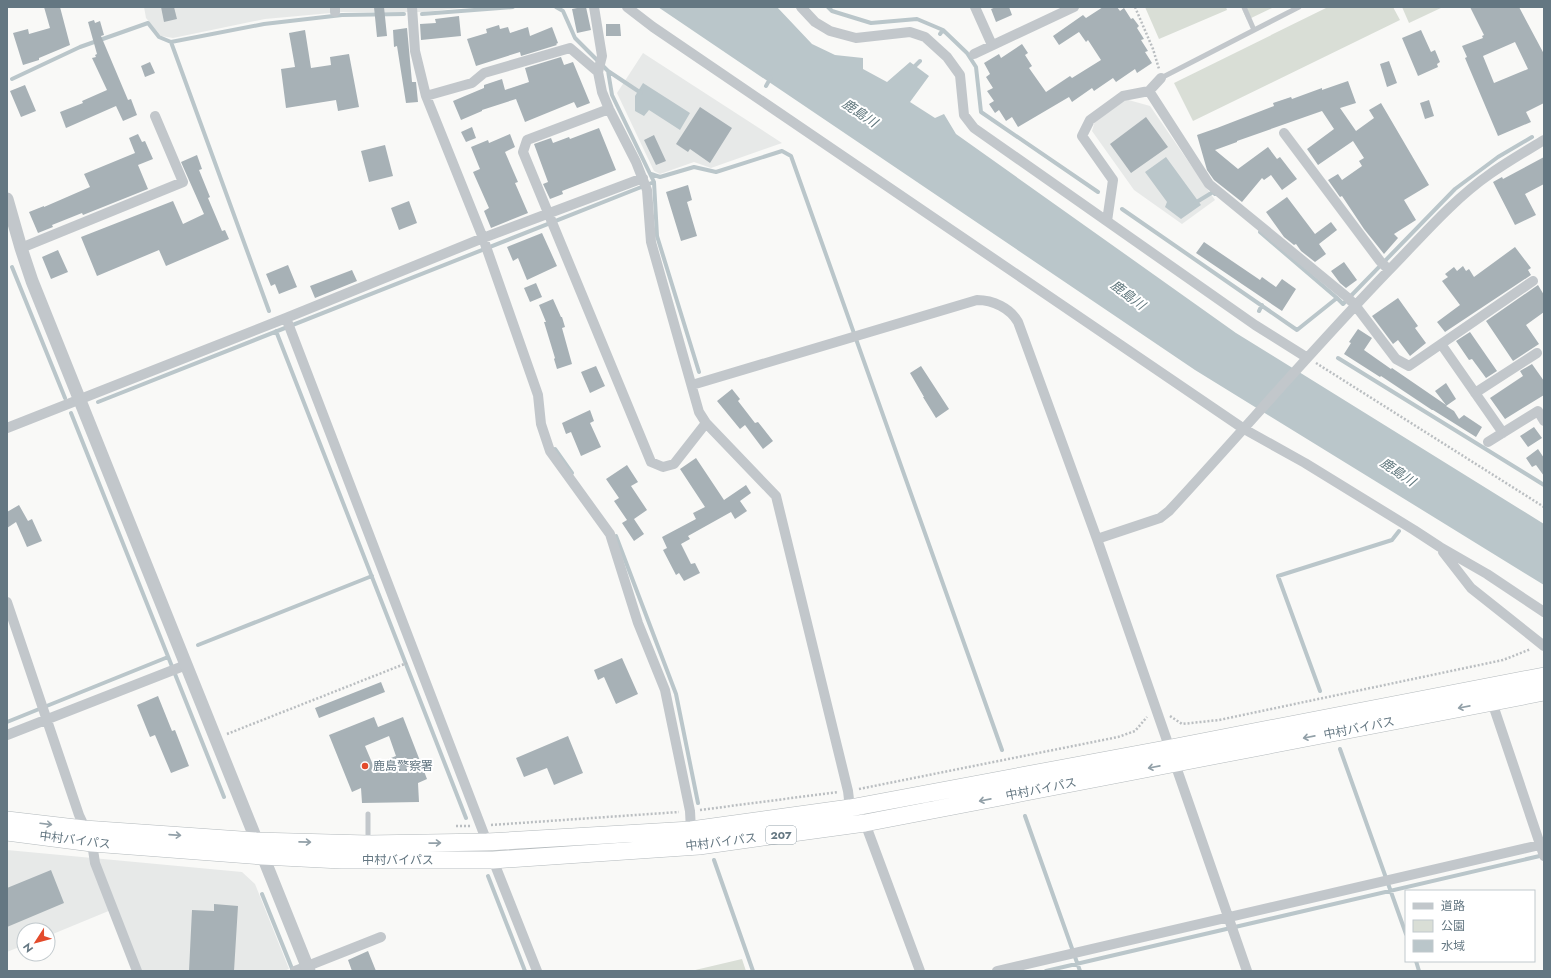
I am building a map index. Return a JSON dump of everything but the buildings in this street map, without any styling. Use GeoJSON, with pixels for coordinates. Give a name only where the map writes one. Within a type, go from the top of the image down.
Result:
{"type":"FeatureCollection","features":[{"type":"Feature","properties":{"kind":"highway","name":"中村バイパス"},"geometry":{"type":"LineString","coordinates":[[7,832],[88,836],[259,849],[341,860],[494,860],[699,846],[865,823],[1544,676]]}},
{"type":"Feature","properties":{"kind":"highway","name":"中村バイパス"},"geometry":{"type":"LineString","coordinates":[[259,849],[368,844],[487,842],[691,830],[850,808],[1173,756],[1544,692]]}},
{"type":"Feature","properties":{"kind":"highway","name":"中村バイパス"},"geometry":{"type":"LineString","coordinates":[[7,820],[88,836]]}},
{"type":"Feature","properties":{"kind":"street"},"geometry":{"type":"LineString","coordinates":[[412,7],[415,51],[426,96],[483,238],[538,395],[540,424],[550,451],[610,534],[638,623],[665,690],[690,812],[691,830]]}},
{"type":"Feature","properties":{"kind":"street"},"geometry":{"type":"LineString","coordinates":[[594,7],[602,56],[598,72],[602,92],[609,110],[636,162],[647,190],[651,242],[700,412],[706,423],[776,496],[848,791],[850,808]]}},
{"type":"Feature","properties":{"kind":"street"},"geometry":{"type":"LineString","coordinates":[[626,7],[653,27],[1244,429],[1305,463],[1440,547],[1487,574],[1544,612]]}},
{"type":"Feature","properties":{"kind":"street"},"geometry":{"type":"LineString","coordinates":[[801,7],[815,22],[830,31],[856,38],[910,32],[925,37],[947,57],[960,76],[964,115],[974,128],[1255,325],[1306,357]]}},
{"type":"Feature","properties":{"kind":"street"},"geometry":{"type":"LineString","coordinates":[[975,7],[992,45]]}},
{"type":"Feature","properties":{"kind":"street"},"geometry":{"type":"LineString","coordinates":[[974,54],[1056,11],[1074,7]]}},
{"type":"Feature","properties":{"kind":"street"},"geometry":{"type":"LineString","coordinates":[[426,96],[472,83],[484,73],[570,48],[598,72]]}},
{"type":"Feature","properties":{"kind":"street"},"geometry":{"type":"LineString","coordinates":[[1107,221],[1113,180],[1082,136],[1090,120],[1123,96],[1149,91],[1161,78]]}},
{"type":"Feature","properties":{"kind":"street"},"geometry":{"type":"LineString","coordinates":[[1149,91],[1209,184],[1351,301],[1396,360],[1409,366],[1533,281]]}},
{"type":"Feature","properties":{"kind":"street"},"geometry":{"type":"LineString","coordinates":[[609,110],[527,140],[523,152],[651,462],[663,467],[674,464],[706,423]]}},
{"type":"Feature","properties":{"kind":"street"},"geometry":{"type":"LineString","coordinates":[[21,248],[183,182],[155,116]]}},
{"type":"Feature","properties":{"kind":"street"},"geometry":{"type":"LineString","coordinates":[[1284,133],[1380,261],[1389,270]]}},
{"type":"Feature","properties":{"kind":"street"},"geometry":{"type":"LineString","coordinates":[[1097,539],[1160,518],[1165,514],[1244,429],[1306,357],[1351,301],[1389,270],[1455,203],[1472,188],[1489,174],[1544,140]]}},
{"type":"Feature","properties":{"kind":"street"},"geometry":{"type":"LineString","coordinates":[[7,428],[286,318],[483,238],[643,178]]}},
{"type":"Feature","properties":{"kind":"street"},"geometry":{"type":"LineString","coordinates":[[7,202],[21,248],[183,667],[215,738],[259,849],[302,969],[381,937]]}},
{"type":"Feature","properties":{"kind":"street"},"geometry":{"type":"LineString","coordinates":[[692,385],[977,300],[988,300],[1013,314],[1021,329],[1097,539],[1157,708],[1247,971]]}},
{"type":"Feature","properties":{"kind":"street"},"geometry":{"type":"LineString","coordinates":[[286,318],[487,842]]}},
{"type":"Feature","properties":{"kind":"street"},"geometry":{"type":"LineString","coordinates":[[1442,344],[1502,433]]}},
{"type":"Feature","properties":{"kind":"street"},"geometry":{"type":"LineString","coordinates":[[1475,393],[1537,353]]}},
{"type":"Feature","properties":{"kind":"street"},"geometry":{"type":"LineString","coordinates":[[1488,442],[1538,411],[1544,421]]}},
{"type":"Feature","properties":{"kind":"street"},"geometry":{"type":"LineString","coordinates":[[1440,547],[1471,588],[1544,645]]}},
{"type":"Feature","properties":{"kind":"street"},"geometry":{"type":"LineString","coordinates":[[7,602],[88,836],[95,863],[137,971]]}},
{"type":"Feature","properties":{"kind":"street"},"geometry":{"type":"LineString","coordinates":[[7,735],[183,667]]}},
{"type":"Feature","properties":{"kind":"street"},"geometry":{"type":"LineString","coordinates":[[1492,702],[1542,844],[1544,856]]}},
{"type":"Feature","properties":{"kind":"street"},"geometry":{"type":"LineString","coordinates":[[865,823],[920,971]]}},
{"type":"Feature","properties":{"kind":"street"},"geometry":{"type":"LineString","coordinates":[[997,971],[1542,844]]}},
{"type":"Feature","properties":{"kind":"street"},"geometry":{"type":"LineString","coordinates":[[494,860],[538,971]]}},
{"type":"Feature","properties":{"kind":"lane"},"geometry":{"type":"LineString","coordinates":[[1244,7],[1254,30]]}},
{"type":"Feature","properties":{"kind":"lane"},"geometry":{"type":"LineString","coordinates":[[1161,78],[1299,7]]}},
{"type":"Feature","properties":{"kind":"lane"},"geometry":{"type":"LineString","coordinates":[[368,814],[368,844]]}},
{"type":"Feature","properties":{"kind":"path"},"geometry":{"type":"LineString","coordinates":[[1135,7],[1153,49],[1161,78]]}},
{"type":"Feature","properties":{"kind":"path"},"geometry":{"type":"LineString","coordinates":[[1306,357],[1544,507]]}},
{"type":"Feature","properties":{"kind":"path"},"geometry":{"type":"LineString","coordinates":[[456,826],[480,826],[690,812],[848,791],[1118,737],[1135,731],[1150,713],[1157,708],[1182,724],[1219,720],[1503,660],[1544,645]]}},
{"type":"Feature","properties":{"kind":"path"},"geometry":{"type":"LineString","coordinates":[[215,738],[398,667]]}},
{"type":"Feature","properties":{"kind":"shaded area"},"geometry":{"type":"Polygon","coordinates":[[[144,7],[470,7],[423,12],[342,12],[265,19],[173,38],[161,36],[146,18],[144,7]]]}},
{"type":"Feature","properties":{"kind":"shaded area"},"geometry":{"type":"Polygon","coordinates":[[[643,53],[782,143],[711,168],[694,162],[660,174],[654,171],[617,93],[643,53]]]}},
{"type":"Feature","properties":{"kind":"shaded area"},"geometry":{"type":"Polygon","coordinates":[[[1125,99],[1150,106],[1215,200],[1182,224],[1134,190],[1092,131],[1095,121],[1125,99]]]}},
{"type":"Feature","properties":{"kind":"shaded area"},"geometry":{"type":"Polygon","coordinates":[[[7,850],[242,872],[255,884],[289,969],[284,971],[134,971],[111,910],[56,933],[56,922],[16,922],[16,948],[7,952],[7,850]]]}},
{"type":"Feature","properties":{"kind":"green space"},"geometry":{"type":"Polygon","coordinates":[[[1145,7],[1226,7],[1227,10],[1159,39],[1145,7]]]}},
{"type":"Feature","properties":{"kind":"green space"},"geometry":{"type":"Polygon","coordinates":[[[1241,7],[1274,7],[1247,20],[1241,7]]]}},
{"type":"Feature","properties":{"kind":"green space"},"geometry":{"type":"Polygon","coordinates":[[[1328,7],[1393,7],[1400,20],[1193,121],[1174,83],[1328,7]]]}},
{"type":"Feature","properties":{"kind":"green space"},"geometry":{"type":"Polygon","coordinates":[[[1402,7],[1443,7],[1409,23],[1402,7]]]}},
{"type":"Feature","properties":{"kind":"green space"},"geometry":{"type":"Polygon","coordinates":[[[742,959],[746,971],[691,971],[742,959]]]}},
{"type":"Feature","properties":{"kind":"water","name":"鹿島川"},"geometry":{"type":"Polygon","coordinates":[[[658,7],[777,7],[812,44],[835,55],[863,58],[863,69],[887,82],[910,62],[929,76],[910,102],[935,118],[944,114],[956,134],[1236,333],[1544,524],[1544,585],[1195,370],[658,7]]]}},
{"type":"Feature","properties":{"kind":"water"},"geometry":{"type":"Polygon","coordinates":[[[643,83],[690,113],[680,130],[649,110],[644,116],[635,111],[635,96],[643,83]]]}},
{"type":"Feature","properties":{"kind":"water"},"geometry":{"type":"Polygon","coordinates":[[[1166,157],[1201,205],[1181,219],[1165,207],[1167,202],[1145,172],[1166,157]]]}},
{"type":"Feature","properties":{"kind":"waterway"},"geometry":{"type":"LineString","coordinates":[[422,14],[513,7]]}},
{"type":"Feature","properties":{"kind":"waterway"},"geometry":{"type":"LineString","coordinates":[[556,7],[563,11],[575,38],[608,71],[641,93]]}},
{"type":"Feature","properties":{"kind":"waterway"},"geometry":{"type":"LineString","coordinates":[[828,7],[832,11],[871,23],[917,19],[943,30],[967,53],[976,67],[981,112],[1098,192]]}},
{"type":"Feature","properties":{"kind":"waterway"},"geometry":{"type":"LineString","coordinates":[[12,79],[80,47],[148,23],[159,37],[171,42],[264,24],[342,15],[404,14]]}},
{"type":"Feature","properties":{"kind":"waterway"},"geometry":{"type":"LineString","coordinates":[[940,34],[943,30]]}},
{"type":"Feature","properties":{"kind":"waterway"},"geometry":{"type":"LineString","coordinates":[[171,42],[269,311]]}},
{"type":"Feature","properties":{"kind":"waterway"},"geometry":{"type":"LineString","coordinates":[[912,69],[920,61]]}},
{"type":"Feature","properties":{"kind":"waterway"},"geometry":{"type":"LineString","coordinates":[[608,71],[612,95],[654,182],[657,236],[699,372]]}},
{"type":"Feature","properties":{"kind":"waterway"},"geometry":{"type":"LineString","coordinates":[[766,86],[771,77]]}},
{"type":"Feature","properties":{"kind":"waterway"},"geometry":{"type":"LineString","coordinates":[[1122,209],[1297,330],[1337,298],[1343,304],[1455,189],[1498,157],[1532,137]]}},
{"type":"Feature","properties":{"kind":"waterway"},"geometry":{"type":"LineString","coordinates":[[651,174],[660,177],[694,167],[716,172],[782,151],[791,156],[1002,750]]}},
{"type":"Feature","properties":{"kind":"waterway"},"geometry":{"type":"LineString","coordinates":[[98,402],[654,182]]}},
{"type":"Feature","properties":{"kind":"waterway"},"geometry":{"type":"LineString","coordinates":[[1195,203],[1213,192],[1215,194]]}},
{"type":"Feature","properties":{"kind":"waterway"},"geometry":{"type":"LineString","coordinates":[[1260,232],[1337,298]]}},
{"type":"Feature","properties":{"kind":"waterway"},"geometry":{"type":"LineString","coordinates":[[12,267],[65,398]]}},
{"type":"Feature","properties":{"kind":"waterway"},"geometry":{"type":"LineString","coordinates":[[1259,311],[1262,305]]}},
{"type":"Feature","properties":{"kind":"waterway"},"geometry":{"type":"LineString","coordinates":[[276,331],[466,818]]}},
{"type":"Feature","properties":{"kind":"waterway"},"geometry":{"type":"LineString","coordinates":[[1338,358],[1544,485]]}},
{"type":"Feature","properties":{"kind":"waterway"},"geometry":{"type":"LineString","coordinates":[[71,413],[224,797]]}},
{"type":"Feature","properties":{"kind":"waterway"},"geometry":{"type":"LineString","coordinates":[[555,449],[572,473]]}},
{"type":"Feature","properties":{"kind":"waterway"},"geometry":{"type":"LineString","coordinates":[[1320,691],[1278,576],[1392,540],[1399,531]]}},
{"type":"Feature","properties":{"kind":"waterway"},"geometry":{"type":"LineString","coordinates":[[616,536],[676,694],[698,803]]}},
{"type":"Feature","properties":{"kind":"waterway"},"geometry":{"type":"LineString","coordinates":[[198,645],[372,576]]}},
{"type":"Feature","properties":{"kind":"waterway"},"geometry":{"type":"LineString","coordinates":[[7,722],[168,657]]}},
{"type":"Feature","properties":{"kind":"waterway"},"geometry":{"type":"LineString","coordinates":[[1340,749],[1405,931]]}},
{"type":"Feature","properties":{"kind":"waterway"},"geometry":{"type":"LineString","coordinates":[[1025,816],[1080,971]]}},
{"type":"Feature","properties":{"kind":"waterway"},"geometry":{"type":"LineString","coordinates":[[1046,971],[1544,855]]}},
{"type":"Feature","properties":{"kind":"waterway"},"geometry":{"type":"LineString","coordinates":[[714,860],[753,971]]}},
{"type":"Feature","properties":{"kind":"waterway"},"geometry":{"type":"LineString","coordinates":[[488,876],[525,971]]}},
{"type":"Feature","properties":{"kind":"waterway"},"geometry":{"type":"LineString","coordinates":[[262,894],[293,971]]}},
{"type":"Feature","properties":{"kind":"waterway"},"geometry":{"type":"LineString","coordinates":[[1416,962],[1419,971]]}},
{"type":"Feature","properties":{"kind":"place","name":"鹿島警察署"},"geometry":{"type":"Point","coordinates":[365,766]}}]}
